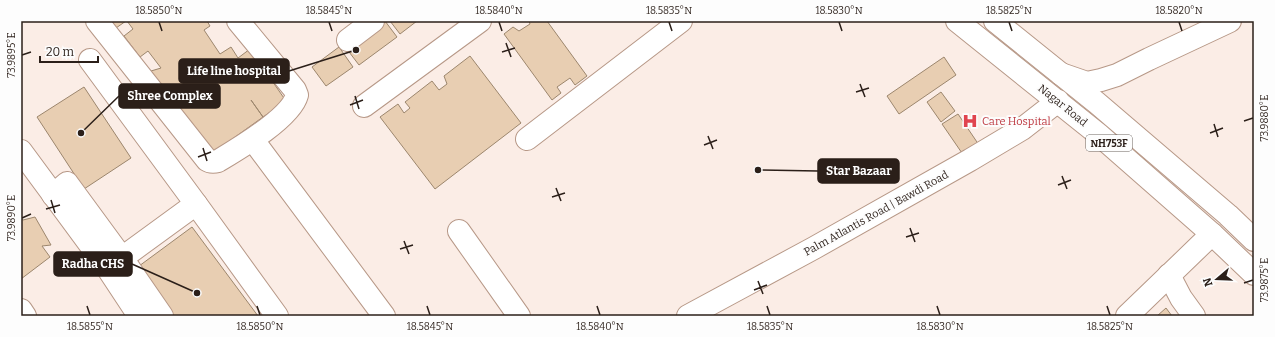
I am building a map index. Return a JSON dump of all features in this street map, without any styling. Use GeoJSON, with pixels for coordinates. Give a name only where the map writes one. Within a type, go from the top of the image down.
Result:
{"type":"FeatureCollection","features":[{"type":"Feature","properties":{"kind":"main road"},"geometry":{"type":"LineString","coordinates":[[97,21],[209,162],[218,161],[253,140],[282,115],[296,99],[297,95],[295,90],[238,21]]}},
{"type":"Feature","properties":{"kind":"main road"},"geometry":{"type":"LineString","coordinates":[[348,40],[372,21]]}},
{"type":"Feature","properties":{"kind":"main road"},"geometry":{"type":"LineString","coordinates":[[364,106],[480,21]]}},
{"type":"Feature","properties":{"kind":"main road"},"geometry":{"type":"LineString","coordinates":[[527,138],[681,21]]}},
{"type":"Feature","properties":{"kind":"main road","name":"Nagar Road"},"geometry":{"type":"LineString","coordinates":[[957,21],[1098,134],[1212,234],[1254,274]]}},
{"type":"Feature","properties":{"kind":"main road","name":"Nagar Road"},"geometry":{"type":"LineString","coordinates":[[994,21],[1097,103],[1228,215],[1254,240]]}},
{"type":"Feature","properties":{"kind":"main road"},"geometry":{"type":"LineString","coordinates":[[1060,74],[1087,83],[1118,75],[1230,21]]}},
{"type":"Feature","properties":{"kind":"main road"},"geometry":{"type":"LineString","coordinates":[[90,60],[277,316]]}},
{"type":"Feature","properties":{"kind":"main road","name":"Palm Atlantis Road | Bawdi Road"},"geometry":{"type":"LineString","coordinates":[[688,316],[737,288],[814,248],[970,160],[1022,129],[1058,101]]}},
{"type":"Feature","properties":{"kind":"main road"},"geometry":{"type":"LineString","coordinates":[[253,140],[384,316]]}},
{"type":"Feature","properties":{"kind":"main road"},"geometry":{"type":"LineString","coordinates":[[21,151],[108,269],[139,316]]}},
{"type":"Feature","properties":{"kind":"main road"},"geometry":{"type":"LineString","coordinates":[[53,194],[67,183],[162,316]]}},
{"type":"Feature","properties":{"kind":"main road"},"geometry":{"type":"LineString","coordinates":[[122,258],[196,204]]}},
{"type":"Feature","properties":{"kind":"main road"},"geometry":{"type":"LineString","coordinates":[[459,230],[519,316]]}},
{"type":"Feature","properties":{"kind":"main road"},"geometry":{"type":"LineString","coordinates":[[1127,316],[1212,234]]}},
{"type":"Feature","properties":{"kind":"main road"},"geometry":{"type":"LineString","coordinates":[[1169,275],[1181,298],[1194,316]]}},
{"type":"Feature","properties":{"kind":"main road"},"geometry":{"type":"LineString","coordinates":[[21,310],[25,316]]}},
{"type":"Feature","properties":{"kind":"building"},"geometry":{"type":"Polygon","coordinates":[[[111,21],[126,21],[116,28],[111,21]]]}},
{"type":"Feature","properties":{"kind":"building"},"geometry":{"type":"Polygon","coordinates":[[[127,21],[207,21],[210,26],[204,30],[220,54],[231,47],[238,58],[250,49],[286,101],[210,155],[176,107],[186,100],[181,93],[171,100],[151,71],[161,68],[148,51],[140,57],[124,36],[133,29],[127,21]]]}},
{"type":"Feature","properties":{"kind":"building"},"geometry":{"type":"Polygon","coordinates":[[[382,21],[385,21],[397,37],[359,65],[346,48],[382,21]]]}},
{"type":"Feature","properties":{"kind":"building"},"geometry":{"type":"Polygon","coordinates":[[[390,21],[417,21],[400,34],[390,21]]]}},
{"type":"Feature","properties":{"kind":"building"},"geometry":{"type":"Polygon","coordinates":[[[529,21],[547,21],[587,76],[575,85],[570,78],[557,87],[561,93],[552,100],[504,34],[513,27],[519,31],[530,24],[529,21]]]}},
{"type":"Feature","properties":{"kind":"building"},"geometry":{"type":"Polygon","coordinates":[[[339,47],[353,67],[326,86],[312,67],[339,47]]]}},
{"type":"Feature","properties":{"kind":"building"},"geometry":{"type":"Polygon","coordinates":[[[470,56],[521,123],[435,189],[380,117],[398,104],[404,113],[410,108],[405,102],[432,81],[439,90],[447,84],[444,76],[470,56]]]}},
{"type":"Feature","properties":{"kind":"building"},"geometry":{"type":"Polygon","coordinates":[[[944,57],[956,75],[899,114],[887,96],[944,57]]]}},
{"type":"Feature","properties":{"kind":"building"},"geometry":{"type":"Polygon","coordinates":[[[84,87],[131,158],[84,189],[37,117],[84,87]]]}},
{"type":"Feature","properties":{"kind":"building"},"geometry":{"type":"Polygon","coordinates":[[[941,92],[955,111],[941,122],[927,102],[941,92]]]}},
{"type":"Feature","properties":{"kind":"building"},"geometry":{"type":"Polygon","coordinates":[[[958,114],[979,145],[964,156],[942,124],[958,114]]]}},
{"type":"Feature","properties":{"kind":"building"},"geometry":{"type":"Polygon","coordinates":[[[35,217],[51,245],[42,246],[50,257],[21,279],[21,219],[23,220],[35,217]]]}},
{"type":"Feature","properties":{"kind":"building"},"geometry":{"type":"Polygon","coordinates":[[[192,227],[258,316],[170,316],[135,269],[192,227]]]}},
{"type":"Feature","properties":{"kind":"building"},"geometry":{"type":"Polygon","coordinates":[[[1166,308],[1172,316],[1157,316],[1166,308]]]}},
{"type":"Feature","properties":{"kind":"place","name":"Life line hospital"},"geometry":{"type":"Point","coordinates":[356,50]}},
{"type":"Feature","properties":{"kind":"place","name":"Care Hospital"},"geometry":{"type":"Point","coordinates":[970,121]}},
{"type":"Feature","properties":{"kind":"place","name":"Shree Complex"},"geometry":{"type":"Point","coordinates":[81,133]}},
{"type":"Feature","properties":{"kind":"place","name":"Star Bazaar"},"geometry":{"type":"Point","coordinates":[758,170]}},
{"type":"Feature","properties":{"kind":"place","name":"Radha CHS"},"geometry":{"type":"Point","coordinates":[197,293]}}]}
